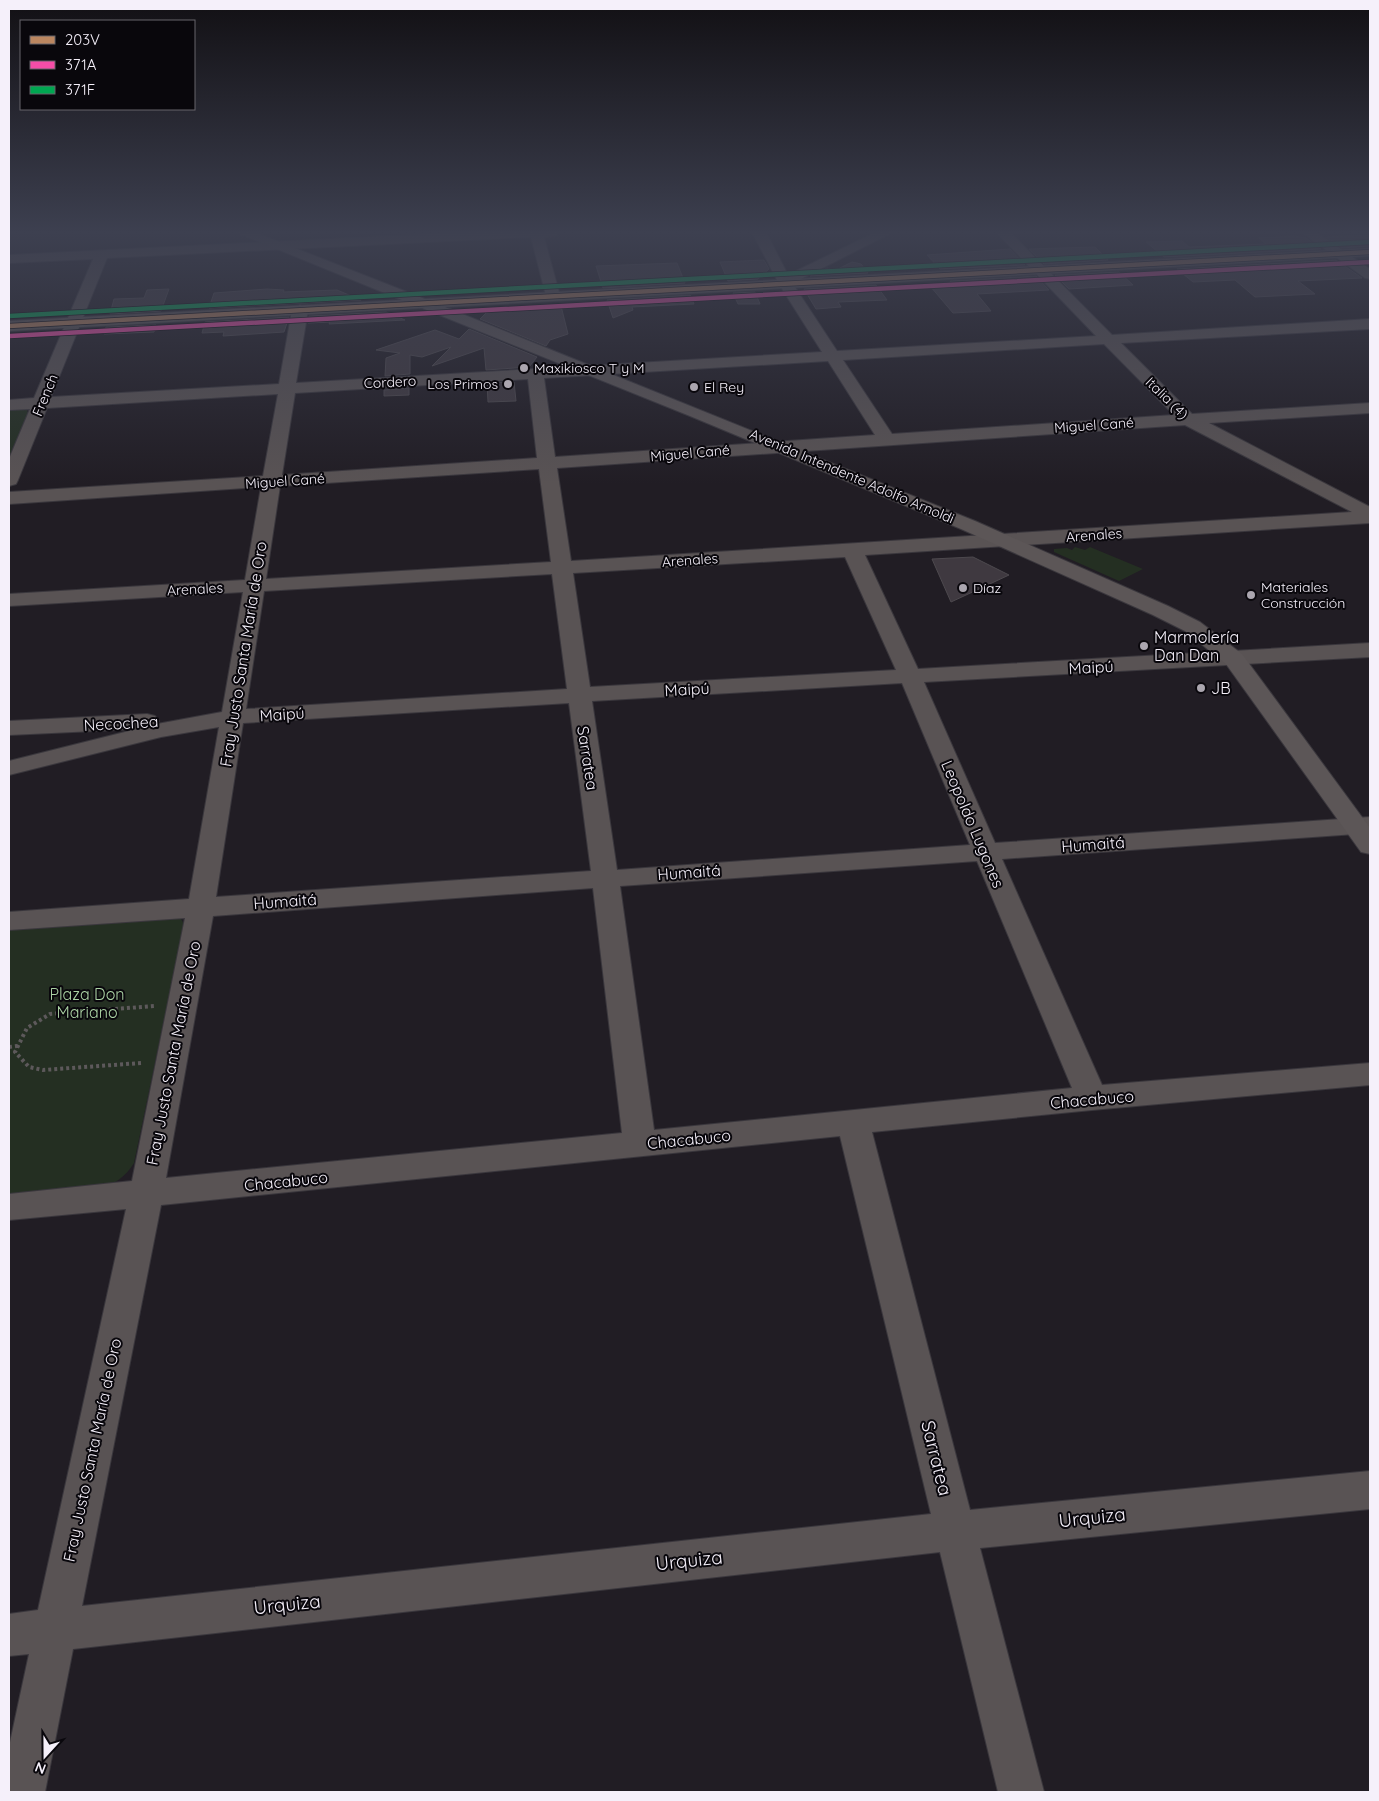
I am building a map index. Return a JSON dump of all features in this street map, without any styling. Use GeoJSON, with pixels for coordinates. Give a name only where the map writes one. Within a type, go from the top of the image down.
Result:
{"type":"FeatureCollection","features":[{"type":"Feature","properties":{"kind":"main road"},"geometry":{"type":"LineString","coordinates":[[9,326],[76,319],[132,316]]}},
{"type":"Feature","properties":{"kind":"main road"},"geometry":{"type":"LineString","coordinates":[[9,320],[150,316]]}},
{"type":"Feature","properties":{"kind":"main road","name":"Avenida Intendente Adolfo Arnoldi"},"geometry":{"type":"LineString","coordinates":[[456,316],[593,369],[781,446],[1007,542],[1185,622],[1220,644],[1234,658],[1366,833]]}},
{"type":"Feature","properties":{"kind":"street","name":"French"},"geometry":{"type":"LineString","coordinates":[[9,480],[77,316]]}},
{"type":"Feature","properties":{"kind":"street","name":"Fray Justo Santa María de Oro"},"geometry":{"type":"LineString","coordinates":[[22,1792],[54,1630],[146,1195],[201,907],[256,586],[271,482],[299,316]]}},
{"type":"Feature","properties":{"kind":"street"},"geometry":{"type":"LineString","coordinates":[[808,316],[831,355],[886,438]]}},
{"type":"Feature","properties":{"kind":"street","name":"Italia (4)"},"geometry":{"type":"LineString","coordinates":[[1085,316],[1187,419],[1370,515]]}},
{"type":"Feature","properties":{"kind":"street","name":"Cordero"},"geometry":{"type":"LineString","coordinates":[[9,405],[1107,338],[1370,324]]}},
{"type":"Feature","properties":{"kind":"street","name":"Sarratea"},"geometry":{"type":"LineString","coordinates":[[535,373],[578,695],[606,878],[640,1144]]}},
{"type":"Feature","properties":{"kind":"street","name":"Miguel Cané"},"geometry":{"type":"LineString","coordinates":[[9,498],[547,464],[886,438],[1370,408]]}},
{"type":"Feature","properties":{"kind":"street","name":"Arenales"},"geometry":{"type":"LineString","coordinates":[[9,600],[1007,542],[1370,515]]}},
{"type":"Feature","properties":{"kind":"street","name":"Leopoldo Lugones"},"geometry":{"type":"LineString","coordinates":[[852,550],[911,678],[1092,1098]]}},
{"type":"Feature","properties":{"kind":"street","name":"Maipú"},"geometry":{"type":"LineString","coordinates":[[9,768],[160,730],[233,717],[578,695],[911,678],[1370,650]]}},
{"type":"Feature","properties":{"kind":"street","name":"Necochea"},"geometry":{"type":"LineString","coordinates":[[9,728],[233,717]]}},
{"type":"Feature","properties":{"kind":"street","name":"Humaitá"},"geometry":{"type":"LineString","coordinates":[[9,921],[984,851],[1366,833]]}},
{"type":"Feature","properties":{"kind":"street","name":"Chacabuco"},"geometry":{"type":"LineString","coordinates":[[9,1207],[146,1195],[1092,1098],[1370,1074]]}},
{"type":"Feature","properties":{"kind":"street","name":"Sarratea"},"geometry":{"type":"LineString","coordinates":[[853,1123],[1021,1792]]}},
{"type":"Feature","properties":{"kind":"street","name":"Urquiza"},"geometry":{"type":"LineString","coordinates":[[9,1635],[955,1531],[1370,1490]]}},
{"type":"Feature","properties":{"kind":"path"},"geometry":{"type":"LineString","coordinates":[[172,1061],[43,1070],[29,1067],[20,1060],[15,1052],[18,1039],[25,1029],[37,1020],[50,1014],[182,1004]]}},
{"type":"Feature","properties":{"kind":"path"},"geometry":{"type":"LineString","coordinates":[[9,1047],[17,1046]]}},
{"type":"Feature","properties":{"kind":"green space"},"geometry":{"type":"Polygon","coordinates":[[[9,408],[27,410],[28,414],[9,457],[9,408]]]}},
{"type":"Feature","properties":{"kind":"green space"},"geometry":{"type":"Polygon","coordinates":[[[1075,547],[1085,550],[1090,547],[1143,569],[1119,581],[1054,552],[1054,549],[1067,548],[1072,550],[1075,547]]]}},
{"type":"Feature","properties":{"kind":"green space","name":"Plaza Don Mariano"},"geometry":{"type":"Polygon","coordinates":[[[171,917],[181,919],[184,924],[134,1163],[120,1179],[101,1189],[9,1196],[9,930],[171,917]]]}},
{"type":"Feature","properties":{"kind":"building"},"geometry":{"type":"Polygon","coordinates":[[[309,316],[396,316],[405,320],[329,324],[330,322],[308,323],[309,316]]]}},
{"type":"Feature","properties":{"kind":"building"},"geometry":{"type":"Polygon","coordinates":[[[483,316],[564,316],[568,334],[550,340],[546,346],[480,319],[483,316]]]}},
{"type":"Feature","properties":{"kind":"building"},"geometry":{"type":"Polygon","coordinates":[[[289,317],[284,332],[223,336],[224,332],[202,333],[205,322],[289,317]]]}},
{"type":"Feature","properties":{"kind":"building"},"geometry":{"type":"Polygon","coordinates":[[[156,325],[154,332],[104,334],[106,327],[156,325]]]}},
{"type":"Feature","properties":{"kind":"building"},"geometry":{"type":"Polygon","coordinates":[[[469,329],[537,357],[529,367],[486,370],[484,348],[432,366],[451,347],[422,357],[410,355],[410,374],[385,376],[386,358],[400,353],[376,350],[435,330],[459,339],[469,329]]]}},
{"type":"Feature","properties":{"kind":"building"},"geometry":{"type":"Polygon","coordinates":[[[514,382],[516,401],[488,402],[487,383],[514,382]]]}},
{"type":"Feature","properties":{"kind":"building"},"geometry":{"type":"Polygon","coordinates":[[[409,388],[409,395],[384,396],[384,390],[409,388]]]}},
{"type":"Feature","properties":{"kind":"building","name":"Díaz"},"geometry":{"type":"Polygon","coordinates":[[[973,557],[1009,575],[951,602],[932,559],[973,557]]]}},
{"type":"Feature","properties":{"kind":"transit line","name":"203V"},"geometry":{"type":"LineString","coordinates":[[9,326],[192,316]]}},
{"type":"Feature","properties":{"kind":"transit line","name":"371A"},"geometry":{"type":"LineString","coordinates":[[10,336],[377,316]]}},
{"type":"Feature","properties":{"kind":"place","name":"Maxikiosco T y M"},"geometry":{"type":"Point","coordinates":[524,368]}},
{"type":"Feature","properties":{"kind":"place","name":"Los Primos"},"geometry":{"type":"Point","coordinates":[508,384]}},
{"type":"Feature","properties":{"kind":"place","name":"El Rey"},"geometry":{"type":"Point","coordinates":[694,387]}},
{"type":"Feature","properties":{"kind":"place","name":"Díaz"},"geometry":{"type":"Point","coordinates":[963,588]}},
{"type":"Feature","properties":{"kind":"place","name":"Materiales Construcción"},"geometry":{"type":"Point","coordinates":[1251,595]}},
{"type":"Feature","properties":{"kind":"place","name":"Marmolería Dan Dan"},"geometry":{"type":"Point","coordinates":[1144,646]}},
{"type":"Feature","properties":{"kind":"place","name":"JB"},"geometry":{"type":"Point","coordinates":[1201,688]}}]}
